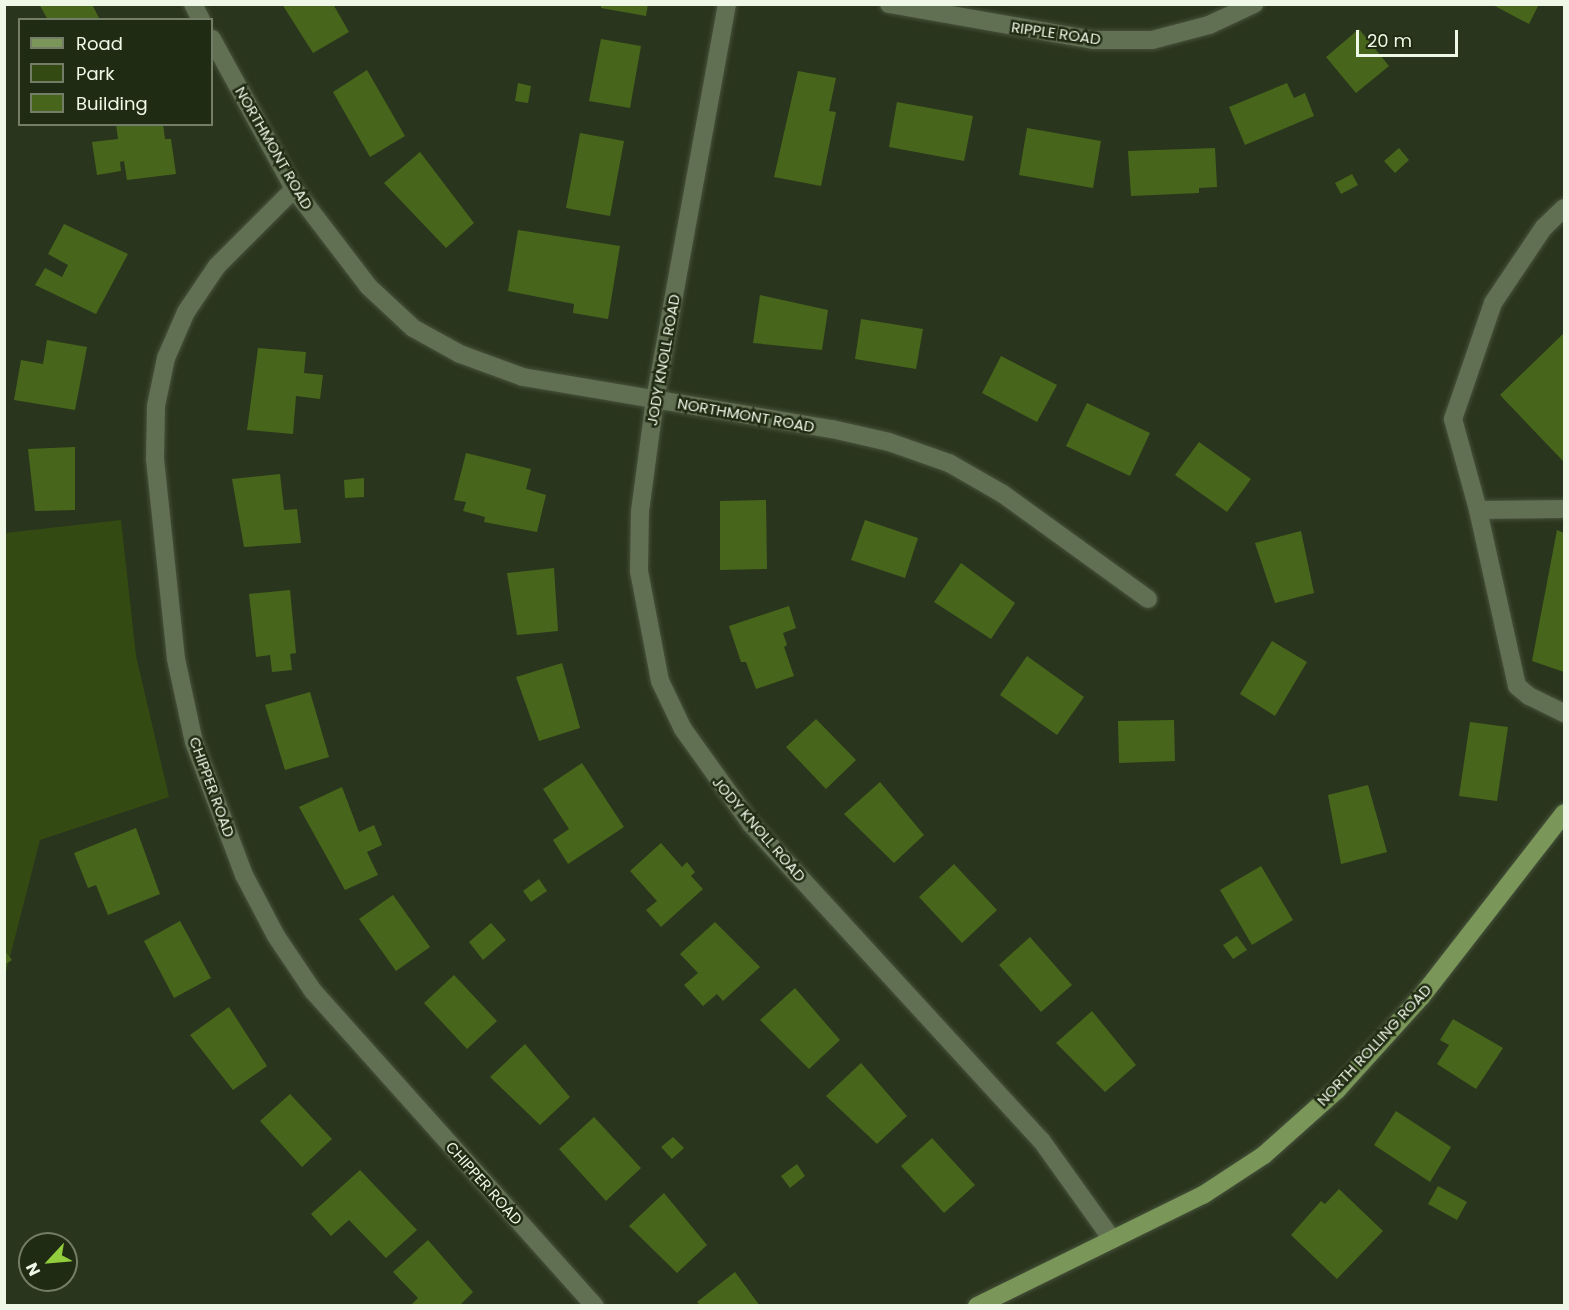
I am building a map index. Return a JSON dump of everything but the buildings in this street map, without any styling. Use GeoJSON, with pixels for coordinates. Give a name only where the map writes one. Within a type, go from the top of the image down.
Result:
{"type":"FeatureCollection","features":[{"type":"Feature","properties":{"kind":"main road","name":"NORTH ROLLING ROAD"},"geometry":{"type":"LineString","coordinates":[[977,1305],[1203,1195],[1264,1155],[1336,1090],[1421,997],[1564,813]]}},
{"type":"Feature","properties":{"kind":"street"},"geometry":{"type":"LineString","coordinates":[[193,4],[200,18]]}},
{"type":"Feature","properties":{"kind":"street","name":"JODY KNOLL ROAD"},"geometry":{"type":"LineString","coordinates":[[727,4],[655,399],[640,511],[639,571],[660,681],[683,729],[751,824],[1041,1140],[1112,1239]]}},
{"type":"Feature","properties":{"kind":"street","name":"RIPPLE ROAD"},"geometry":{"type":"LineString","coordinates":[[889,4],[1092,40],[1152,40],[1209,25],[1254,4]]}},
{"type":"Feature","properties":{"kind":"street","name":"NORTHMONT ROAD"},"geometry":{"type":"LineString","coordinates":[[213,41],[294,189],[369,287],[413,328],[460,354],[523,377],[832,429],[889,442],[949,463],[1003,494],[1148,599]]}},
{"type":"Feature","properties":{"kind":"street","name":"CHIPPER ROAD"},"geometry":{"type":"LineString","coordinates":[[294,189],[217,266],[186,312],[166,358],[156,406],[154,459],[176,659],[194,742],[244,875],[276,936],[314,991],[595,1305]]}},
{"type":"Feature","properties":{"kind":"street"},"geometry":{"type":"LineString","coordinates":[[1564,208],[1544,227],[1493,303],[1453,419],[1478,510],[1516,686],[1529,696],[1564,713]]}},
{"type":"Feature","properties":{"kind":"street"},"geometry":{"type":"LineString","coordinates":[[1478,510],[1564,509]]}},
{"type":"Feature","properties":{"kind":"green space"},"geometry":{"type":"Polygon","coordinates":[[[121,520],[136,656],[169,797],[40,840],[5,976],[5,533],[121,520]]]}}]}
